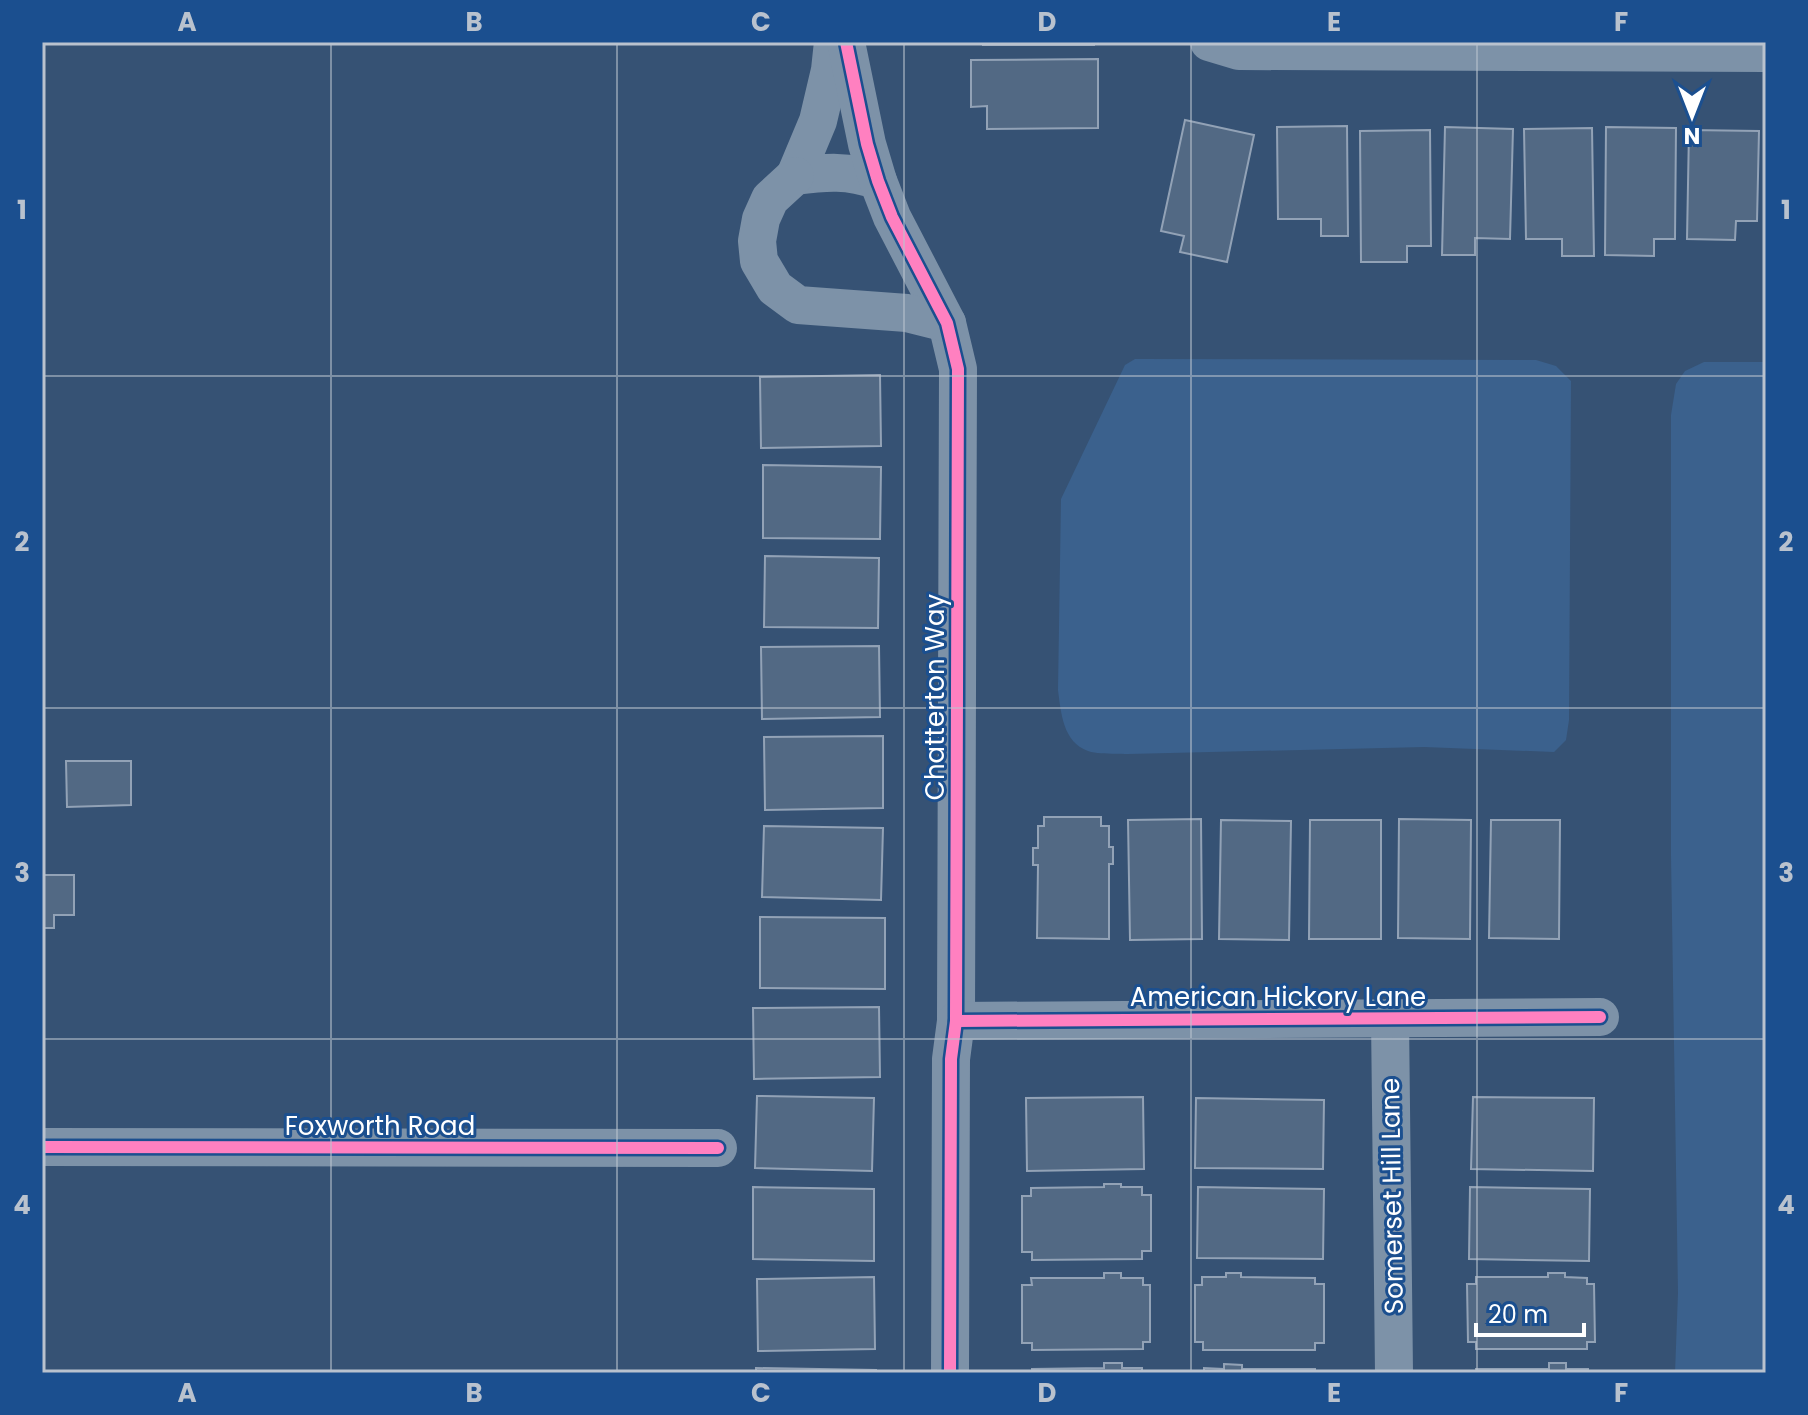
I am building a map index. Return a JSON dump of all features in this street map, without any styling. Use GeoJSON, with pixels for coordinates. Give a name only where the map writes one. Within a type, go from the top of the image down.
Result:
{"type":"FeatureCollection","features":[{"type":"Feature","properties":{"kind":"street"},"geometry":{"type":"LineString","coordinates":[[833,42],[818,121],[795,176],[770,199],[761,219],[757,241],[759,261],[775,288],[798,305],[907,313],[947,323]]}},
{"type":"Feature","properties":{"kind":"street","name":"Chatterton Way"},"geometry":{"type":"LineString","coordinates":[[846,42],[867,144],[878,181],[892,217],[947,323],[958,369],[956,1021],[951,1059],[950,1373]]}},
{"type":"Feature","properties":{"kind":"street"},"geometry":{"type":"LineString","coordinates":[[1209,42],[1239,51],[1766,53]]}},
{"type":"Feature","properties":{"kind":"street"},"geometry":{"type":"LineString","coordinates":[[795,176],[838,172],[878,181]]}},
{"type":"Feature","properties":{"kind":"street","name":"American Hickory Lane"},"geometry":{"type":"LineString","coordinates":[[956,1021],[1600,1017]]}},
{"type":"Feature","properties":{"kind":"street","name":"Somerset Hill Lane"},"geometry":{"type":"LineString","coordinates":[[1390,1018],[1394,1373]]}},
{"type":"Feature","properties":{"kind":"street","name":"Foxworth Road"},"geometry":{"type":"LineString","coordinates":[[42,1147],[718,1148]]}},
{"type":"Feature","properties":{"kind":"water"},"geometry":{"type":"Polygon","coordinates":[[[1135,359],[1536,360],[1556,366],[1571,381],[1569,720],[1566,740],[1554,752],[1424,747],[1128,754],[1088,751],[1073,741],[1065,726],[1058,690],[1061,499],[1125,365],[1135,359]]]}},
{"type":"Feature","properties":{"kind":"water"},"geometry":{"type":"Polygon","coordinates":[[[1704,362],[1766,362],[1766,1373],[1675,1373],[1678,1293],[1671,856],[1671,415],[1676,384],[1685,371],[1704,362]]]}},
{"type":"Feature","properties":{"kind":"building"},"geometry":{"type":"Polygon","coordinates":[[[983,42],[1094,42],[1094,45],[983,45],[983,42]]]}},
{"type":"Feature","properties":{"kind":"building"},"geometry":{"type":"Polygon","coordinates":[[[1098,59],[1098,128],[987,129],[987,106],[971,107],[971,60],[1098,59]]]}},
{"type":"Feature","properties":{"kind":"building"},"geometry":{"type":"Polygon","coordinates":[[[1185,120],[1254,135],[1227,262],[1180,252],[1184,236],[1161,231],[1185,120]]]}},
{"type":"Feature","properties":{"kind":"building"},"geometry":{"type":"Polygon","coordinates":[[[1347,126],[1348,236],[1321,236],[1321,219],[1278,219],[1277,127],[1347,126]]]}},
{"type":"Feature","properties":{"kind":"building"},"geometry":{"type":"Polygon","coordinates":[[[1445,127],[1513,129],[1510,239],[1475,238],[1475,255],[1442,255],[1445,127]]]}},
{"type":"Feature","properties":{"kind":"building"},"geometry":{"type":"Polygon","coordinates":[[[1606,127],[1676,128],[1675,239],[1654,239],[1654,256],[1605,255],[1606,127]]]}},
{"type":"Feature","properties":{"kind":"building"},"geometry":{"type":"Polygon","coordinates":[[[1592,128],[1594,256],[1562,256],[1562,239],[1526,239],[1524,129],[1592,128]]]}},
{"type":"Feature","properties":{"kind":"building"},"geometry":{"type":"Polygon","coordinates":[[[1430,130],[1431,246],[1407,246],[1407,262],[1361,262],[1360,131],[1430,130]]]}},
{"type":"Feature","properties":{"kind":"building"},"geometry":{"type":"Polygon","coordinates":[[[1689,130],[1759,131],[1757,221],[1736,221],[1735,240],[1687,239],[1689,130]]]}},
{"type":"Feature","properties":{"kind":"building"},"geometry":{"type":"Polygon","coordinates":[[[880,375],[881,446],[761,448],[760,377],[880,375]]]}},
{"type":"Feature","properties":{"kind":"building"},"geometry":{"type":"Polygon","coordinates":[[[763,465],[881,467],[880,539],[763,538],[763,465]]]}},
{"type":"Feature","properties":{"kind":"building"},"geometry":{"type":"Polygon","coordinates":[[[765,556],[879,558],[878,628],[764,627],[765,556]]]}},
{"type":"Feature","properties":{"kind":"building"},"geometry":{"type":"Polygon","coordinates":[[[879,646],[880,717],[762,719],[761,647],[879,646]]]}},
{"type":"Feature","properties":{"kind":"building"},"geometry":{"type":"Polygon","coordinates":[[[883,736],[883,808],[765,810],[764,737],[883,736]]]}},
{"type":"Feature","properties":{"kind":"building"},"geometry":{"type":"Polygon","coordinates":[[[66,761],[131,761],[131,805],[67,807],[66,761]]]}},
{"type":"Feature","properties":{"kind":"building"},"geometry":{"type":"Polygon","coordinates":[[[1044,817],[1101,817],[1101,826],[1109,826],[1113,864],[1109,864],[1109,939],[1037,938],[1038,865],[1033,865],[1033,848],[1038,848],[1038,826],[1044,826],[1044,817]]]}},
{"type":"Feature","properties":{"kind":"building"},"geometry":{"type":"Polygon","coordinates":[[[1201,819],[1202,939],[1130,940],[1128,820],[1201,819]]]}},
{"type":"Feature","properties":{"kind":"building"},"geometry":{"type":"Polygon","coordinates":[[[1399,819],[1471,820],[1470,939],[1398,938],[1399,819]]]}},
{"type":"Feature","properties":{"kind":"building"},"geometry":{"type":"Polygon","coordinates":[[[1221,820],[1291,821],[1289,940],[1219,939],[1221,820]]]}},
{"type":"Feature","properties":{"kind":"building"},"geometry":{"type":"Polygon","coordinates":[[[1310,820],[1381,820],[1381,939],[1309,939],[1310,820]]]}},
{"type":"Feature","properties":{"kind":"building"},"geometry":{"type":"Polygon","coordinates":[[[1491,820],[1560,820],[1559,939],[1489,938],[1491,820]]]}},
{"type":"Feature","properties":{"kind":"building"},"geometry":{"type":"Polygon","coordinates":[[[764,826],[883,828],[881,900],[762,897],[764,826]]]}},
{"type":"Feature","properties":{"kind":"building"},"geometry":{"type":"Polygon","coordinates":[[[42,875],[74,875],[74,915],[54,915],[54,928],[42,928],[42,875]]]}},
{"type":"Feature","properties":{"kind":"building"},"geometry":{"type":"Polygon","coordinates":[[[760,917],[885,918],[885,989],[760,988],[760,917]]]}},
{"type":"Feature","properties":{"kind":"building"},"geometry":{"type":"Polygon","coordinates":[[[879,1007],[880,1077],[754,1079],[753,1008],[879,1007]]]}},
{"type":"Feature","properties":{"kind":"building"},"geometry":{"type":"Polygon","coordinates":[[[757,1096],[874,1098],[872,1171],[755,1168],[757,1096]]]}},
{"type":"Feature","properties":{"kind":"building"},"geometry":{"type":"Polygon","coordinates":[[[1143,1097],[1144,1169],[1027,1171],[1026,1098],[1143,1097]]]}},
{"type":"Feature","properties":{"kind":"building"},"geometry":{"type":"Polygon","coordinates":[[[1473,1097],[1594,1098],[1593,1171],[1471,1169],[1473,1097]]]}},
{"type":"Feature","properties":{"kind":"building"},"geometry":{"type":"Polygon","coordinates":[[[1196,1098],[1324,1100],[1323,1169],[1195,1168],[1196,1098]]]}},
{"type":"Feature","properties":{"kind":"building"},"geometry":{"type":"Polygon","coordinates":[[[1104,1184],[1142,1187],[1142,1195],[1151,1195],[1151,1251],[1142,1251],[1142,1259],[1032,1260],[1032,1252],[1022,1252],[1022,1196],[1031,1196],[1031,1188],[1104,1187],[1104,1184]]]}},
{"type":"Feature","properties":{"kind":"building"},"geometry":{"type":"Polygon","coordinates":[[[753,1187],[874,1189],[874,1261],[753,1259],[753,1187]]]}},
{"type":"Feature","properties":{"kind":"building"},"geometry":{"type":"Polygon","coordinates":[[[1198,1187],[1324,1189],[1323,1259],[1197,1258],[1198,1187]]]}},
{"type":"Feature","properties":{"kind":"building"},"geometry":{"type":"Polygon","coordinates":[[[1470,1187],[1590,1189],[1589,1261],[1469,1259],[1470,1187]]]}},
{"type":"Feature","properties":{"kind":"building"},"geometry":{"type":"Polygon","coordinates":[[[1104,1273],[1121,1273],[1121,1278],[1143,1278],[1143,1285],[1150,1285],[1150,1342],[1143,1342],[1143,1349],[1032,1350],[1032,1343],[1022,1343],[1022,1285],[1032,1285],[1031,1278],[1104,1278],[1104,1273]]]}},
{"type":"Feature","properties":{"kind":"building"},"geometry":{"type":"Polygon","coordinates":[[[1226,1273],[1241,1273],[1241,1277],[1315,1278],[1315,1284],[1324,1284],[1324,1343],[1315,1343],[1315,1350],[1203,1350],[1203,1342],[1195,1342],[1195,1285],[1202,1285],[1202,1277],[1226,1277],[1226,1273]]]}},
{"type":"Feature","properties":{"kind":"building"},"geometry":{"type":"Polygon","coordinates":[[[1548,1273],[1587,1278],[1587,1284],[1594,1284],[1595,1342],[1587,1342],[1587,1349],[1476,1349],[1476,1342],[1468,1342],[1467,1284],[1476,1284],[1476,1277],[1548,1277],[1548,1273]]]}},
{"type":"Feature","properties":{"kind":"building"},"geometry":{"type":"Polygon","coordinates":[[[874,1277],[875,1349],[758,1351],[757,1279],[874,1277]]]}},
{"type":"Feature","properties":{"kind":"building"},"geometry":{"type":"Polygon","coordinates":[[[1104,1363],[1122,1363],[1122,1368],[1142,1368],[1142,1373],[1032,1373],[1032,1369],[1104,1368],[1104,1363]]]}},
{"type":"Feature","properties":{"kind":"building"},"geometry":{"type":"Polygon","coordinates":[[[1549,1363],[1566,1363],[1566,1369],[1588,1369],[1588,1373],[1476,1373],[1476,1369],[1549,1369],[1549,1363]]]}},
{"type":"Feature","properties":{"kind":"building"},"geometry":{"type":"Polygon","coordinates":[[[1224,1364],[1242,1365],[1242,1369],[1315,1369],[1315,1373],[1204,1373],[1204,1368],[1224,1369],[1224,1364]]]}},
{"type":"Feature","properties":{"kind":"building"},"geometry":{"type":"Polygon","coordinates":[[[756,1368],[876,1370],[876,1373],[756,1373],[756,1368]]]}},
{"type":"Feature","properties":{"kind":"cycle path"},"geometry":{"type":"LineString","coordinates":[[846,42],[867,144],[878,181],[892,217],[947,323],[958,369],[956,1021],[951,1059],[950,1373]]}},
{"type":"Feature","properties":{"kind":"cycle path"},"geometry":{"type":"LineString","coordinates":[[956,1021],[1600,1017]]}},
{"type":"Feature","properties":{"kind":"cycle path"},"geometry":{"type":"LineString","coordinates":[[42,1147],[718,1148]]}}]}
